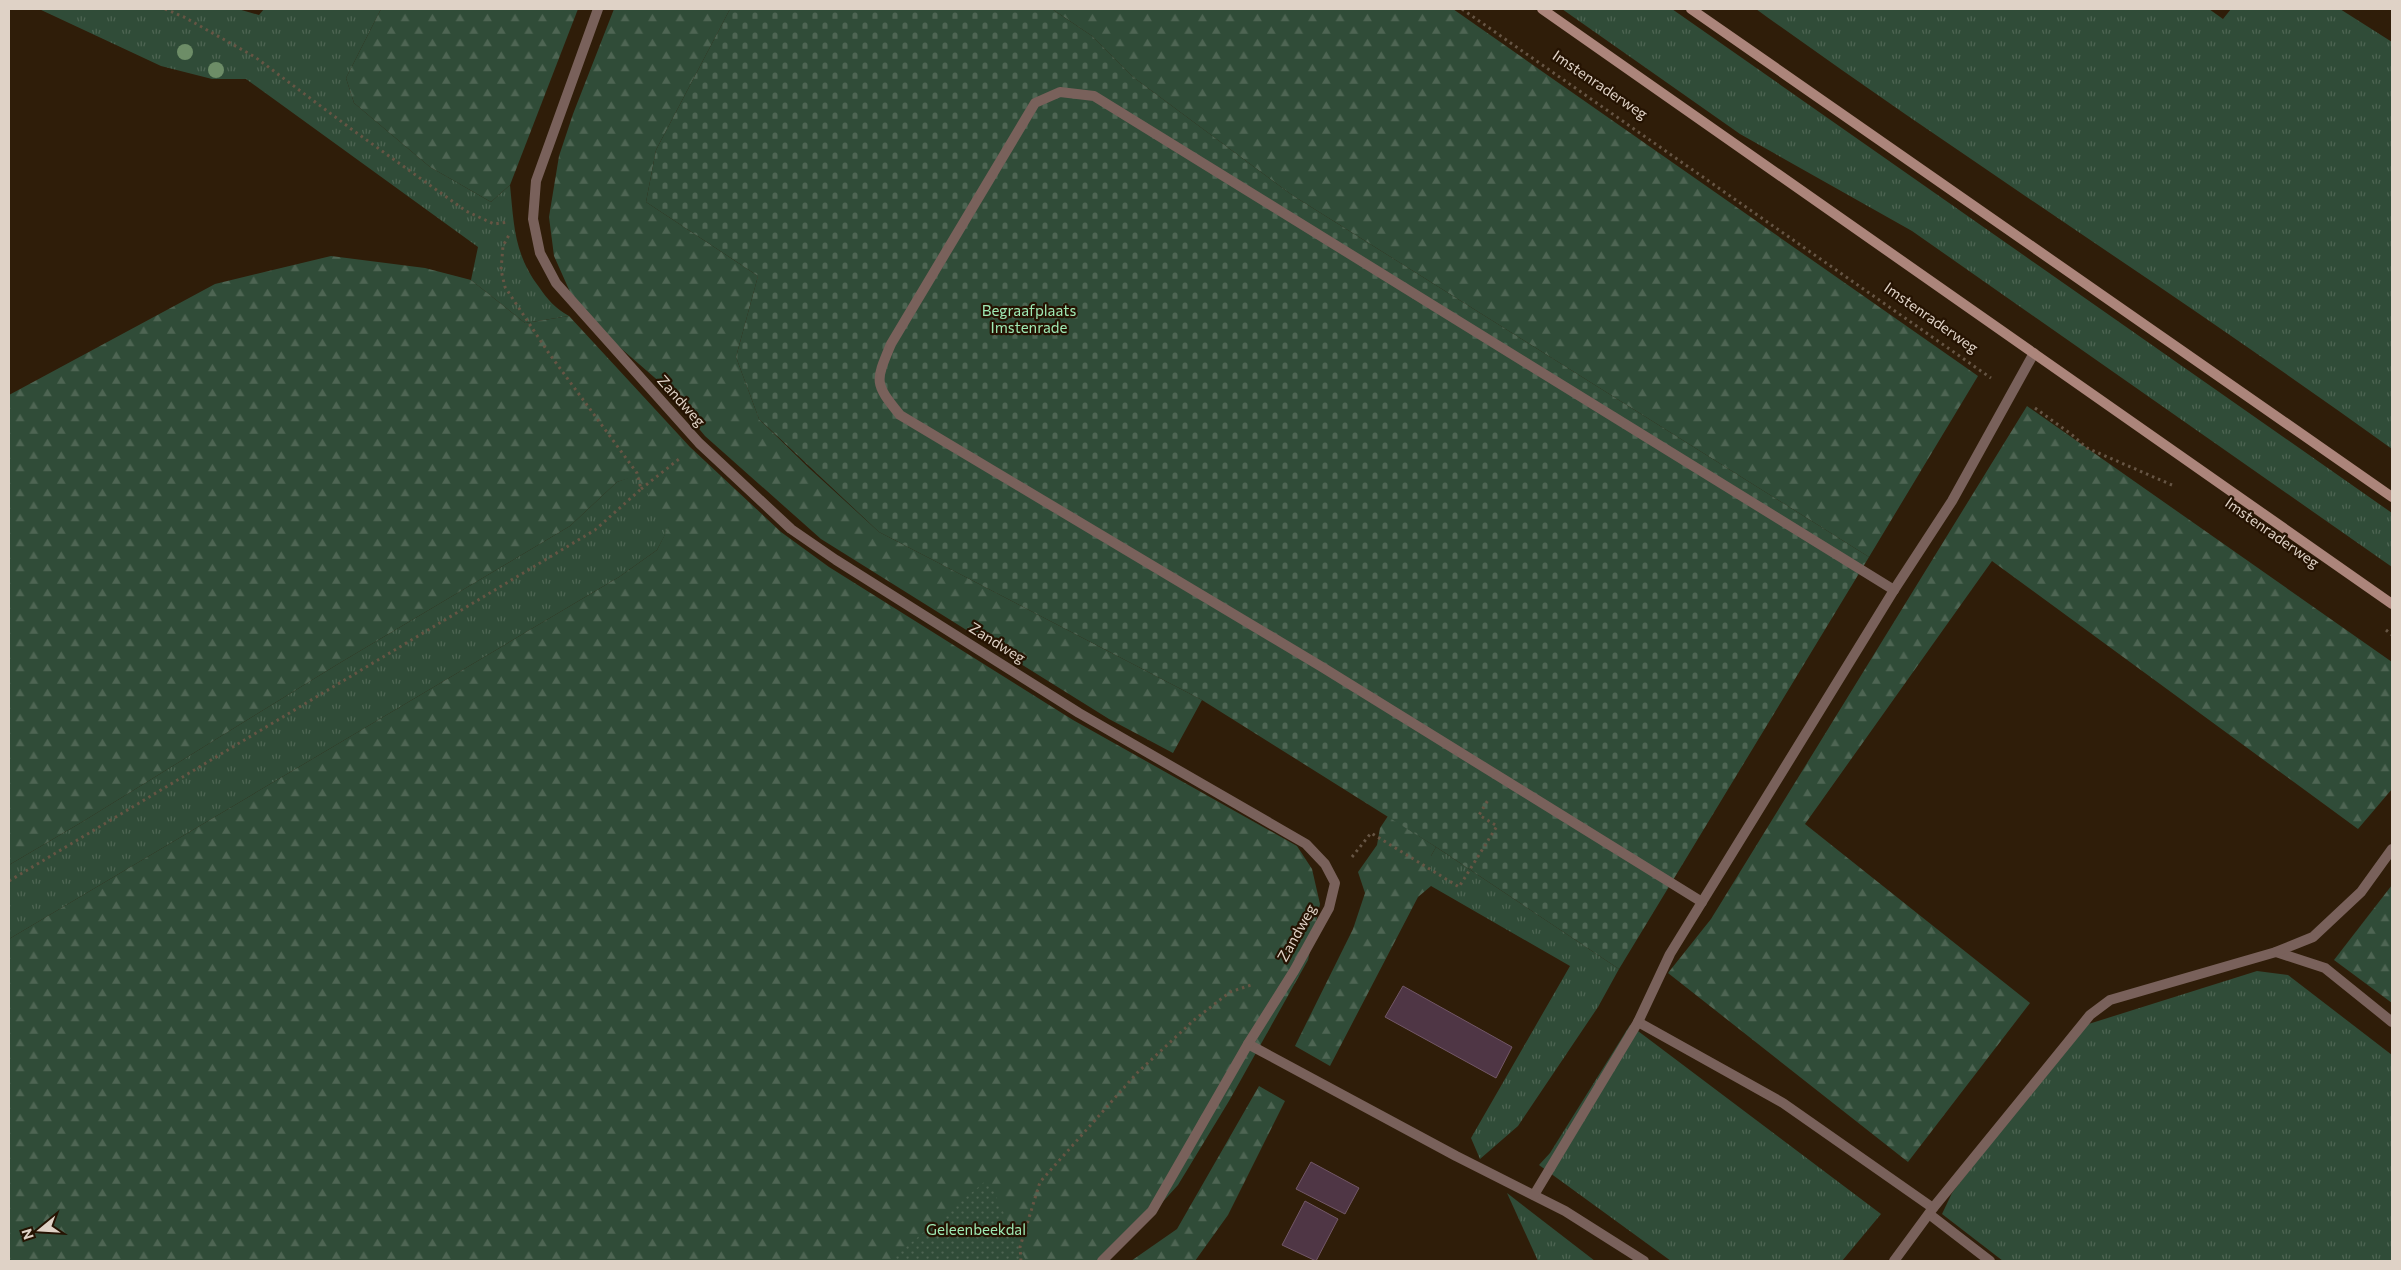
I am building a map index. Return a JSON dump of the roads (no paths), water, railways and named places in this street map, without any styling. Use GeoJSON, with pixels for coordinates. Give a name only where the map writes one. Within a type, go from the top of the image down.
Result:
{"type":"FeatureCollection","features":[{"type":"Feature","properties":{"kind":"street","name":"Zandweg"},"geometry":{"type":"LineString","coordinates":[[598,9],[536,181],[534,218],[540,253],[556,284],[699,443],[777,516],[836,560],[1079,713],[1306,844],[1325,864],[1335,883],[1329,908],[1294,971],[1248,1044],[1152,1211],[1102,1261]]}},
{"type":"Feature","properties":{"kind":"street","name":"Imstenraderweg"},"geometry":{"type":"LineString","coordinates":[[1542,9],[2392,604]]}},
{"type":"Feature","properties":{"kind":"street"},"geometry":{"type":"LineString","coordinates":[[1691,9],[2392,497]]}},
{"type":"Feature","properties":{"kind":"street"},"geometry":{"type":"LineString","coordinates":[[1702,902],[1322,667],[900,415],[882,394],[879,374],[891,344],[1035,103],[1060,92],[1094,96],[1894,590]]}},
{"type":"Feature","properties":{"kind":"street"},"geometry":{"type":"LineString","coordinates":[[1534,1194],[1638,1022],[1670,954],[1894,590],[1952,501],[2034,353]]}},
{"type":"Feature","properties":{"kind":"street"},"geometry":{"type":"LineString","coordinates":[[1894,1261],[1931,1211],[2090,1015],[2110,1000],[2276,952],[2313,937],[2361,892],[2392,849]]}},
{"type":"Feature","properties":{"kind":"street"},"geometry":{"type":"LineString","coordinates":[[2276,952],[2325,968],[2392,1022]]}},
{"type":"Feature","properties":{"kind":"street"},"geometry":{"type":"LineString","coordinates":[[1638,1022],[1783,1103],[1931,1211],[1990,1261]]}},
{"type":"Feature","properties":{"kind":"street"},"geometry":{"type":"LineString","coordinates":[[1248,1044],[1456,1156],[1534,1194],[1565,1211],[1644,1261]]}},
{"type":"Feature","properties":{"kind":"park label","name":"Begraafplaats Imstenrade"},"geometry":{"type":"Point","coordinates":[1029,320]}},
{"type":"Feature","properties":{"kind":"park label","name":"Geleenbeekdal"},"geometry":{"type":"Point","coordinates":[976,1230]}}]}
